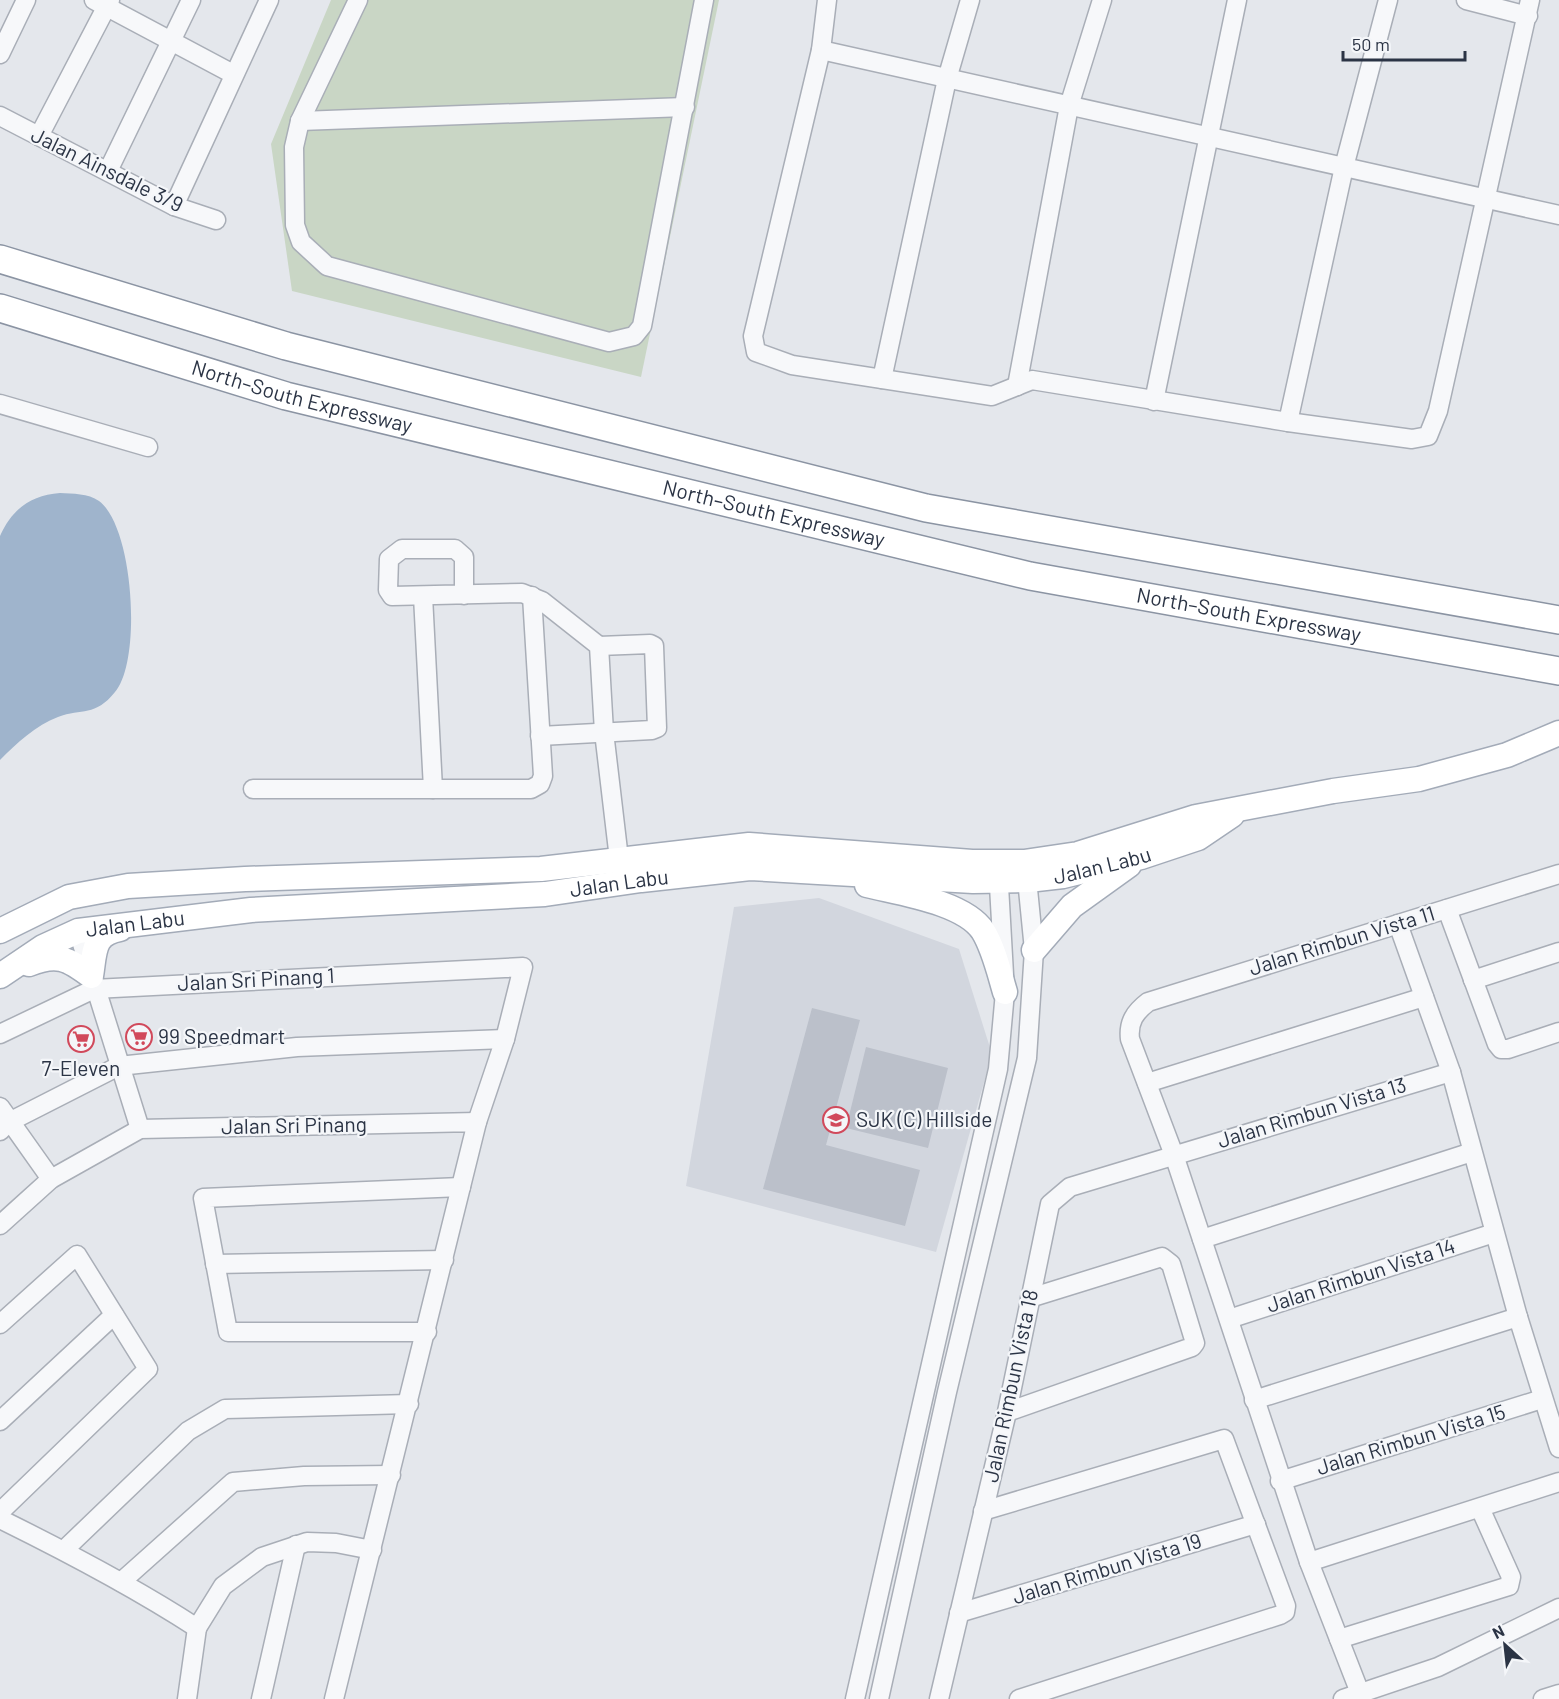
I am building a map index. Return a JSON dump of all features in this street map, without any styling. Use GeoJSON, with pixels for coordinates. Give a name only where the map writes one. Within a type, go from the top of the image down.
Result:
{"type":"FeatureCollection","features":[{"type":"Feature","properties":{"kind":"highway","name":"North–South Expressway"},"geometry":{"type":"LineString","coordinates":[[0,259],[286,346],[926,508],[1559,620]]}},
{"type":"Feature","properties":{"kind":"highway","name":"North–South Expressway"},"geometry":{"type":"LineString","coordinates":[[0,308],[286,396],[1030,576],[1559,671]]}},
{"type":"Feature","properties":{"kind":"main road","name":"Jalan Labu"},"geometry":{"type":"LineString","coordinates":[[1026,871],[1196,817],[1334,791],[1419,778],[1507,755],[1559,733]]}},
{"type":"Feature","properties":{"kind":"main road","name":"Jalan Labu"},"geometry":{"type":"LineString","coordinates":[[5,974],[43,946],[78,931],[140,926],[251,910],[545,894],[641,880],[750,868],[820,872],[1026,871],[1062,876],[1140,857],[1198,838],[1239,810]]}},
{"type":"Feature","properties":{"kind":"main road","name":"Jalan Labu"},"geometry":{"type":"LineString","coordinates":[[9,926],[69,897],[128,886],[245,879],[541,869],[749,845],[999,872]]}},
{"type":"Feature","properties":{"kind":"main road"},"geometry":{"type":"LineString","coordinates":[[1034,950],[1071,906],[1140,857]]}},
{"type":"Feature","properties":{"kind":"main road"},"geometry":{"type":"LineString","coordinates":[[820,872],[950,908],[971,918],[981,928],[990,945],[1005,992]]}},
{"type":"Feature","properties":{"kind":"main road"},"geometry":{"type":"LineString","coordinates":[[9,926],[47,916],[69,918],[78,931]]}},
{"type":"Feature","properties":{"kind":"main road"},"geometry":{"type":"LineString","coordinates":[[93,982],[94,950],[107,932],[140,926]]}},
{"type":"Feature","properties":{"kind":"main road"},"geometry":{"type":"LineString","coordinates":[[5,974],[42,959],[62,957],[93,982]]}},
{"type":"Feature","properties":{"kind":"street"},"geometry":{"type":"LineString","coordinates":[[2,46],[26,0]]}},
{"type":"Feature","properties":{"kind":"street"},"geometry":{"type":"LineString","coordinates":[[108,171],[191,0]]}},
{"type":"Feature","properties":{"kind":"street"},"geometry":{"type":"LineString","coordinates":[[174,206],[269,0]]}},
{"type":"Feature","properties":{"kind":"street"},"geometry":{"type":"LineString","coordinates":[[358,0],[300,121],[294,147],[295,225],[301,242],[327,266],[609,342],[634,336],[642,326],[704,0]]}},
{"type":"Feature","properties":{"kind":"street"},"geometry":{"type":"LineString","coordinates":[[827,0],[821,51],[753,336],[756,352],[792,365],[992,396],[1032,380],[1288,422],[1412,439],[1428,436],[1438,411],[1529,8],[1466,0]]}},
{"type":"Feature","properties":{"kind":"street"},"geometry":{"type":"LineString","coordinates":[[882,379],[947,79],[970,0]]}},
{"type":"Feature","properties":{"kind":"street"},"geometry":{"type":"LineString","coordinates":[[1017,386],[1069,106],[1102,0]]}},
{"type":"Feature","properties":{"kind":"street"},"geometry":{"type":"LineString","coordinates":[[1154,401],[1237,0]]}},
{"type":"Feature","properties":{"kind":"street"},"geometry":{"type":"LineString","coordinates":[[1288,422],[1344,167],[1388,0]]}},
{"type":"Feature","properties":{"kind":"street"},"geometry":{"type":"LineString","coordinates":[[39,136],[104,2],[171,42],[233,74]]}},
{"type":"Feature","properties":{"kind":"street"},"geometry":{"type":"LineString","coordinates":[[821,51],[1559,215]]}},
{"type":"Feature","properties":{"kind":"street"},"geometry":{"type":"LineString","coordinates":[[300,121],[685,107]]}},
{"type":"Feature","properties":{"kind":"street","name":"Jalan Ainsdale 3/9"},"geometry":{"type":"LineString","coordinates":[[0,116],[174,206],[216,220]]}},
{"type":"Feature","properties":{"kind":"street"},"geometry":{"type":"LineString","coordinates":[[0,404],[148,447]]}},
{"type":"Feature","properties":{"kind":"street"},"geometry":{"type":"LineString","coordinates":[[464,595],[464,557],[455,549],[396,550],[389,559],[389,594],[393,596],[423,596],[464,595],[522,593],[542,601],[599,646],[650,644],[656,651],[657,728],[540,736]]}},
{"type":"Feature","properties":{"kind":"street"},"geometry":{"type":"LineString","coordinates":[[423,596],[433,789]]}},
{"type":"Feature","properties":{"kind":"street"},"geometry":{"type":"LineString","coordinates":[[253,789],[531,789],[540,784],[543,776],[532,596]]}},
{"type":"Feature","properties":{"kind":"street"},"geometry":{"type":"LineString","coordinates":[[599,646],[604,732],[619,859]]}},
{"type":"Feature","properties":{"kind":"street"},"geometry":{"type":"LineString","coordinates":[[879,1699],[1027,1058],[1034,950],[1026,871]]}},
{"type":"Feature","properties":{"kind":"street"},"geometry":{"type":"LineString","coordinates":[[855,1699],[998,1069],[1005,992],[999,872]]}},
{"type":"Feature","properties":{"kind":"street","name":"Jalan Rimbun Vista 11"},"geometry":{"type":"LineString","coordinates":[[1147,1083],[1130,1039],[1132,1020],[1148,1002],[1559,874]]}},
{"type":"Feature","properties":{"kind":"street"},"geometry":{"type":"LineString","coordinates":[[1447,909],[1497,1044],[1501,1049],[1508,1049],[1559,1032]]}},
{"type":"Feature","properties":{"kind":"street"},"geometry":{"type":"LineString","coordinates":[[1398,924],[1451,1072],[1518,1317],[1559,1448]]}},
{"type":"Feature","properties":{"kind":"street"},"geometry":{"type":"LineString","coordinates":[[78,931],[140,1129]]}},
{"type":"Feature","properties":{"kind":"street"},"geometry":{"type":"LineString","coordinates":[[1473,980],[1559,952]]}},
{"type":"Feature","properties":{"kind":"street","name":"Jalan Sri Pinang 1"},"geometry":{"type":"LineString","coordinates":[[0,1034],[93,982],[523,967],[505,1039]]}},
{"type":"Feature","properties":{"kind":"street"},"geometry":{"type":"LineString","coordinates":[[1424,997],[1147,1083],[1174,1155],[1309,1562],[1340,1639],[1351,1696],[1438,1667],[1559,1608]]}},
{"type":"Feature","properties":{"kind":"street"},"geometry":{"type":"LineString","coordinates":[[51,1179],[3,1120],[119,1066],[297,1047],[505,1039],[477,1122],[427,1332],[334,1699]]}},
{"type":"Feature","properties":{"kind":"street","name":"Jalan Rimbun Vista 13"},"geometry":{"type":"LineString","coordinates":[[1174,1155],[1451,1072]]}},
{"type":"Feature","properties":{"kind":"street","name":"Jalan Sri Pinang"},"geometry":{"type":"LineString","coordinates":[[0,1225],[51,1179],[140,1129],[477,1122]]}},
{"type":"Feature","properties":{"kind":"street"},"geometry":{"type":"LineString","coordinates":[[1202,1239],[1472,1152]]}},
{"type":"Feature","properties":{"kind":"street","name":"Jalan Rimbun Vista 18"},"geometry":{"type":"LineString","coordinates":[[939,1699],[1006,1412],[1050,1204],[1055,1197],[1070,1187],[1174,1155]]}},
{"type":"Feature","properties":{"kind":"street"},"geometry":{"type":"LineString","coordinates":[[427,1332],[228,1332],[203,1198],[461,1187]]}},
{"type":"Feature","properties":{"kind":"street","name":"Jalan Rimbun Vista 14"},"geometry":{"type":"LineString","coordinates":[[1229,1319],[1494,1233]]}},
{"type":"Feature","properties":{"kind":"street"},"geometry":{"type":"LineString","coordinates":[[959,1237],[983,1241]]}},
{"type":"Feature","properties":{"kind":"street"},"geometry":{"type":"LineString","coordinates":[[0,1324],[77,1255],[148,1369],[0,1512]]}},
{"type":"Feature","properties":{"kind":"street"},"geometry":{"type":"LineString","coordinates":[[1006,1412],[1192,1347],[1195,1343],[1171,1264],[1162,1257],[1030,1298]]}},
{"type":"Feature","properties":{"kind":"street"},"geometry":{"type":"LineString","coordinates":[[215,1264],[444,1260]]}},
{"type":"Feature","properties":{"kind":"street"},"geometry":{"type":"LineString","coordinates":[[0,1421],[114,1315]]}},
{"type":"Feature","properties":{"kind":"street"},"geometry":{"type":"LineString","coordinates":[[1254,1400],[1518,1317]]}},
{"type":"Feature","properties":{"kind":"street","name":"Jalan Rimbun Vista 15"},"geometry":{"type":"LineString","coordinates":[[1281,1481],[1542,1399]]}},
{"type":"Feature","properties":{"kind":"street"},"geometry":{"type":"LineString","coordinates":[[64,1550],[188,1431],[225,1409],[409,1404]]}},
{"type":"Feature","properties":{"kind":"street"},"geometry":{"type":"LineString","coordinates":[[983,1511],[1220,1438],[1224,1439],[1284,1600],[1285,1612],[1019,1699]]}},
{"type":"Feature","properties":{"kind":"street"},"geometry":{"type":"LineString","coordinates":[[121,1582],[234,1482],[304,1476],[391,1475]]}},
{"type":"Feature","properties":{"kind":"street"},"geometry":{"type":"LineString","coordinates":[[1309,1562],[1559,1482]]}},
{"type":"Feature","properties":{"kind":"street"},"geometry":{"type":"LineString","coordinates":[[1340,1639],[1502,1588],[1511,1583],[1511,1577],[1480,1508]]}},
{"type":"Feature","properties":{"kind":"street"},"geometry":{"type":"LineString","coordinates":[[0,1520],[64,1550],[197,1628]]}},
{"type":"Feature","properties":{"kind":"street","name":"Jalan Rimbun Vista 19"},"geometry":{"type":"LineString","coordinates":[[959,1613],[1256,1524]]}},
{"type":"Feature","properties":{"kind":"street"},"geometry":{"type":"LineString","coordinates":[[187,1699],[197,1628],[223,1586],[262,1557],[307,1542],[336,1542],[372,1550]]}},
{"type":"Feature","properties":{"kind":"street"},"geometry":{"type":"LineString","coordinates":[[261,1699],[296,1545]]}},
{"type":"Feature","properties":{"kind":"street"},"geometry":{"type":"LineString","coordinates":[[1543,1699],[1559,1694]]}},
{"type":"Feature","properties":{"kind":"shaded area","name":"SJK (C) Hillside"},"geometry":{"type":"Polygon","coordinates":[[[819,898],[959,949],[992,1054],[936,1252],[686,1186],[734,907],[819,898]]]}},
{"type":"Feature","properties":{"kind":"green space"},"geometry":{"type":"Polygon","coordinates":[[[331,0],[719,0],[641,377],[292,291],[271,144],[331,0]]]}},
{"type":"Feature","properties":{"kind":"water"},"geometry":{"type":"Polygon","coordinates":[[[60,493],[80,494],[95,498],[111,515],[120,537],[127,565],[131,625],[129,653],[124,676],[115,692],[101,705],[95,709],[58,717],[42,725],[0,760],[0,536],[10,518],[24,505],[40,497],[60,493]]]}},
{"type":"Feature","properties":{"kind":"building"},"geometry":{"type":"Polygon","coordinates":[[[812,1008],[860,1020],[826,1145],[920,1170],[905,1226],[763,1189],[812,1008]]]}},
{"type":"Feature","properties":{"kind":"building"},"geometry":{"type":"Polygon","coordinates":[[[866,1047],[948,1068],[928,1148],[846,1128],[866,1047]]]}},
{"type":"Feature","properties":{"kind":"place","name":"99 Speedmart"},"geometry":{"type":"Point","coordinates":[139,1037]}},
{"type":"Feature","properties":{"kind":"place","name":"7-Eleven"},"geometry":{"type":"Point","coordinates":[81,1039]}},
{"type":"Feature","properties":{"kind":"place","name":"SJK (C) Hillside"},"geometry":{"type":"Point","coordinates":[836,1120]}}]}
